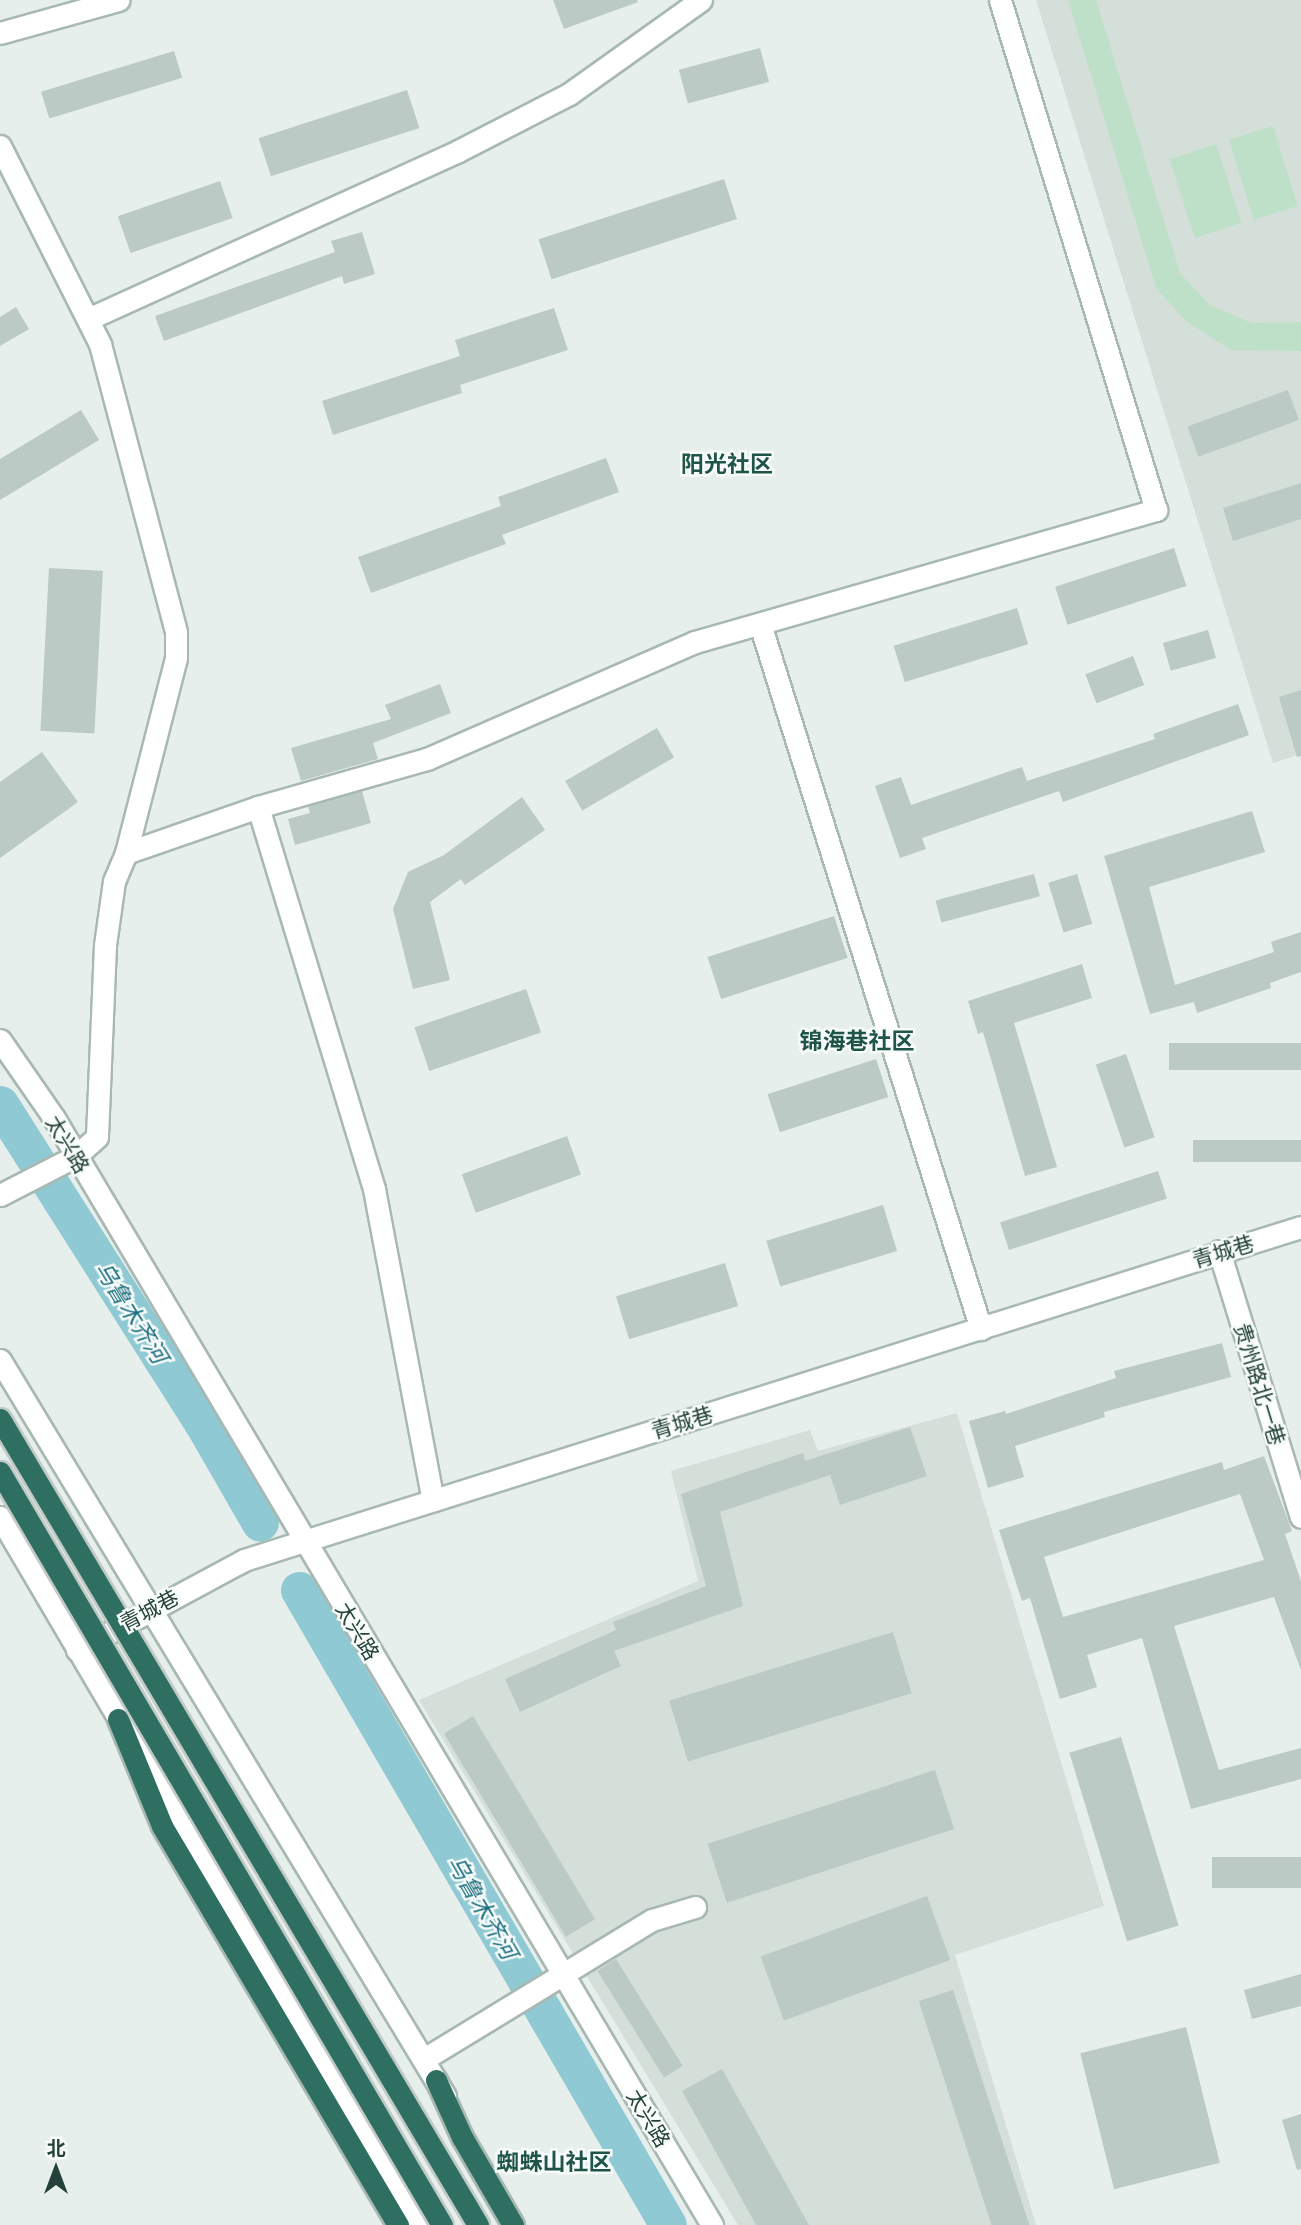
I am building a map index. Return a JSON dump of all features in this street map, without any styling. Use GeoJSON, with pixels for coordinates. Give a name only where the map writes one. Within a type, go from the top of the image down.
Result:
{"type":"FeatureCollection","features":[{"type":"Feature","properties":{"kind":"highway"},"geometry":{"type":"LineString","coordinates":[[0,1419],[478,2225]]}},
{"type":"Feature","properties":{"kind":"highway"},"geometry":{"type":"LineString","coordinates":[[0,1472],[442,2225]]}},
{"type":"Feature","properties":{"kind":"highway"},"geometry":{"type":"LineString","coordinates":[[118,1720],[162,1826],[398,2225]]}},
{"type":"Feature","properties":{"kind":"highway"},"geometry":{"type":"LineString","coordinates":[[436,2080],[462,2137],[513,2225]]}},
{"type":"Feature","properties":{"kind":"street"},"geometry":{"type":"LineString","coordinates":[[0,33],[118,0]]}},
{"type":"Feature","properties":{"kind":"street"},"geometry":{"type":"LineString","coordinates":[[88,319],[458,151],[569,94],[701,0]]}},
{"type":"Feature","properties":{"kind":"street"},"geometry":{"type":"LineString","coordinates":[[126,853],[258,807],[427,759],[695,642],[1156,510],[1000,0]]}},
{"type":"Feature","properties":{"kind":"street"},"geometry":{"type":"LineString","coordinates":[[0,146],[100,344],[176,632],[176,658],[126,853],[114,881],[105,945],[97,1137],[76,1156],[0,1195]]}},
{"type":"Feature","properties":{"kind":"street"},"geometry":{"type":"LineString","coordinates":[[760,624],[981,1329]]}},
{"type":"Feature","properties":{"kind":"street"},"geometry":{"type":"LineString","coordinates":[[258,807],[374,1189],[433,1500]]}},
{"type":"Feature","properties":{"kind":"street","name":"太兴路"},"geometry":{"type":"LineString","coordinates":[[0,1040],[76,1156],[304,1540],[557,1979],[712,2225]]}},
{"type":"Feature","properties":{"kind":"street","name":"青城巷"},"geometry":{"type":"LineString","coordinates":[[77,1650],[244,1560],[1301,1227]]}},
{"type":"Feature","properties":{"kind":"street","name":"贵州路北一巷"},"geometry":{"type":"LineString","coordinates":[[1219,1251],[1301,1517]]}},
{"type":"Feature","properties":{"kind":"street"},"geometry":{"type":"LineString","coordinates":[[0,1360],[424,2059],[521,2225]]}},
{"type":"Feature","properties":{"kind":"street"},"geometry":{"type":"LineString","coordinates":[[0,1517],[417,2225]]}},
{"type":"Feature","properties":{"kind":"street"},"geometry":{"type":"LineString","coordinates":[[424,2059],[652,1920],[695,1907]]}},
{"type":"Feature","properties":{"kind":"shaded area"},"geometry":{"type":"Polygon","coordinates":[[[1036,0],[1301,0],[1301,754],[1273,763],[1036,0]]]}},
{"type":"Feature","properties":{"kind":"shaded area"},"geometry":{"type":"Polygon","coordinates":[[[957,1413],[1104,1906],[955,1955],[1036,2225],[738,2225],[419,1700],[698,1581],[671,1471],[810,1430],[818,1451],[957,1413]]]}},
{"type":"Feature","properties":{"kind":"green space"},"geometry":{"type":"Polygon","coordinates":[[[1068,0],[1096,0],[1180,273],[1211,306],[1252,323],[1301,322],[1301,351],[1231,350],[1187,322],[1156,288],[1068,0]]]}},
{"type":"Feature","properties":{"kind":"green space"},"geometry":{"type":"Polygon","coordinates":[[[1273,126],[1298,206],[1254,220],[1229,139],[1273,126]]]}},
{"type":"Feature","properties":{"kind":"green space"},"geometry":{"type":"Polygon","coordinates":[[[1216,144],[1242,223],[1195,238],[1169,159],[1216,144]]]}},
{"type":"Feature","properties":{"kind":"building"},"geometry":{"type":"Polygon","coordinates":[[[553,0],[637,0],[638,2],[564,29],[553,0]]]}},
{"type":"Feature","properties":{"kind":"building"},"geometry":{"type":"Polygon","coordinates":[[[760,48],[769,82],[688,104],[679,70],[760,48]]]}},
{"type":"Feature","properties":{"kind":"building"},"geometry":{"type":"Polygon","coordinates":[[[174,51],[182,78],[49,118],[41,92],[174,51]]]}},
{"type":"Feature","properties":{"kind":"building"},"geometry":{"type":"Polygon","coordinates":[[[407,90],[419,128],[271,176],[259,138],[407,90]]]}},
{"type":"Feature","properties":{"kind":"building"},"geometry":{"type":"Polygon","coordinates":[[[724,179],[737,219],[552,279],[539,239],[724,179]]]}},
{"type":"Feature","properties":{"kind":"building"},"geometry":{"type":"Polygon","coordinates":[[[220,181],[233,218],[131,253],[118,216],[220,181]]]}},
{"type":"Feature","properties":{"kind":"building"},"geometry":{"type":"Polygon","coordinates":[[[362,232],[375,274],[344,284],[342,276],[164,341],[155,316],[335,252],[331,241],[362,232]]]}},
{"type":"Feature","properties":{"kind":"building"},"geometry":{"type":"Polygon","coordinates":[[[16,307],[29,329],[0,346],[0,317],[16,307]]]}},
{"type":"Feature","properties":{"kind":"building"},"geometry":{"type":"Polygon","coordinates":[[[554,308],[568,350],[460,385],[462,393],[333,435],[322,401],[460,356],[455,340],[554,308]]]}},
{"type":"Feature","properties":{"kind":"building"},"geometry":{"type":"Polygon","coordinates":[[[1288,390],[1299,420],[1198,457],[1187,427],[1288,390]]]}},
{"type":"Feature","properties":{"kind":"building"},"geometry":{"type":"Polygon","coordinates":[[[81,410],[99,440],[0,500],[0,459],[81,410]]]}},
{"type":"Feature","properties":{"kind":"building"},"geometry":{"type":"Polygon","coordinates":[[[606,458],[619,492],[502,535],[506,544],[371,593],[358,557],[501,506],[498,497],[606,458]]]}},
{"type":"Feature","properties":{"kind":"building"},"geometry":{"type":"Polygon","coordinates":[[[1301,483],[1301,519],[1233,541],[1223,508],[1301,483]]]}},
{"type":"Feature","properties":{"kind":"building"},"geometry":{"type":"Polygon","coordinates":[[[1174,548],[1186,586],[1067,625],[1055,587],[1174,548]]]}},
{"type":"Feature","properties":{"kind":"building"},"geometry":{"type":"Polygon","coordinates":[[[49,568],[103,571],[94,734],[40,731],[49,568]]]}},
{"type":"Feature","properties":{"kind":"building"},"geometry":{"type":"Polygon","coordinates":[[[1017,608],[1028,644],[905,682],[894,646],[1017,608]]]}},
{"type":"Feature","properties":{"kind":"building"},"geometry":{"type":"Polygon","coordinates":[[[1208,630],[1216,658],[1171,671],[1163,643],[1208,630]]]}},
{"type":"Feature","properties":{"kind":"building"},"geometry":{"type":"Polygon","coordinates":[[[1133,656],[1144,685],[1096,703],[1085,674],[1133,656]]]}},
{"type":"Feature","properties":{"kind":"building"},"geometry":{"type":"Polygon","coordinates":[[[440,684],[451,713],[373,743],[378,759],[301,781],[291,748],[391,719],[385,705],[440,684]]]}},
{"type":"Feature","properties":{"kind":"building"},"geometry":{"type":"Polygon","coordinates":[[[1301,690],[1301,756],[1297,757],[1279,697],[1301,690]]]}},
{"type":"Feature","properties":{"kind":"building"},"geometry":{"type":"Polygon","coordinates":[[[1238,704],[1249,735],[1063,802],[1059,791],[922,838],[926,849],[900,858],[875,786],[901,777],[911,805],[1022,767],[1027,781],[1155,739],[1153,734],[1238,704]]]}},
{"type":"Feature","properties":{"kind":"building"},"geometry":{"type":"Polygon","coordinates":[[[657,728],[674,757],[582,810],[565,781],[657,728]]]}},
{"type":"Feature","properties":{"kind":"building"},"geometry":{"type":"Polygon","coordinates":[[[42,752],[78,802],[0,858],[0,782],[42,752]]]}},
{"type":"Feature","properties":{"kind":"building"},"geometry":{"type":"Polygon","coordinates":[[[362,791],[371,823],[295,845],[288,819],[310,813],[308,806],[362,791]]]}},
{"type":"Feature","properties":{"kind":"building"},"geometry":{"type":"Polygon","coordinates":[[[522,797],[545,830],[465,885],[461,879],[430,902],[450,980],[413,989],[393,909],[408,872],[444,855],[522,797]]]}},
{"type":"Feature","properties":{"kind":"building"},"geometry":{"type":"Polygon","coordinates":[[[1252,811],[1265,852],[1149,887],[1175,985],[1274,952],[1271,942],[1301,932],[1301,972],[1270,983],[1271,988],[1197,1013],[1194,1002],[1150,1014],[1104,856],[1252,811]]]}},
{"type":"Feature","properties":{"kind":"building"},"geometry":{"type":"Polygon","coordinates":[[[1034,874],[1040,896],[941,923],[935,900],[1034,874]]]}},
{"type":"Feature","properties":{"kind":"building"},"geometry":{"type":"Polygon","coordinates":[[[1077,874],[1092,924],[1064,932],[1048,883],[1077,874]]]}},
{"type":"Feature","properties":{"kind":"building"},"geometry":{"type":"Polygon","coordinates":[[[834,916],[848,958],[721,999],[708,957],[834,916]]]}},
{"type":"Feature","properties":{"kind":"building"},"geometry":{"type":"Polygon","coordinates":[[[1082,964],[1092,998],[1014,1023],[1057,1167],[1025,1176],[983,1032],[978,1034],[968,1001],[1082,964]]]}},
{"type":"Feature","properties":{"kind":"building"},"geometry":{"type":"Polygon","coordinates":[[[526,989],[541,1032],[429,1071],[414,1027],[526,989]]]}},
{"type":"Feature","properties":{"kind":"building"},"geometry":{"type":"Polygon","coordinates":[[[1169,1043],[1301,1043],[1301,1070],[1169,1070],[1169,1043]]]}},
{"type":"Feature","properties":{"kind":"building"},"geometry":{"type":"Polygon","coordinates":[[[1126,1054],[1155,1137],[1124,1148],[1096,1064],[1126,1054]]]}},
{"type":"Feature","properties":{"kind":"building"},"geometry":{"type":"Polygon","coordinates":[[[876,1059],[888,1097],[780,1132],[768,1094],[876,1059]]]}},
{"type":"Feature","properties":{"kind":"building"},"geometry":{"type":"Polygon","coordinates":[[[567,1136],[581,1175],[476,1213],[462,1174],[567,1136]]]}},
{"type":"Feature","properties":{"kind":"building"},"geometry":{"type":"Polygon","coordinates":[[[1193,1140],[1301,1140],[1301,1162],[1193,1162],[1193,1140]]]}},
{"type":"Feature","properties":{"kind":"building"},"geometry":{"type":"Polygon","coordinates":[[[1158,1171],[1167,1199],[1009,1250],[1000,1222],[1158,1171]]]}},
{"type":"Feature","properties":{"kind":"building"},"geometry":{"type":"Polygon","coordinates":[[[883,1205],[897,1251],[780,1287],[766,1241],[883,1205]]]}},
{"type":"Feature","properties":{"kind":"building"},"geometry":{"type":"Polygon","coordinates":[[[725,1263],[738,1306],[629,1339],[616,1296],[725,1263]]]}},
{"type":"Feature","properties":{"kind":"building"},"geometry":{"type":"Polygon","coordinates":[[[1222,1343],[1231,1377],[1104,1412],[1105,1417],[1015,1446],[1024,1477],[988,1488],[969,1421],[1005,1411],[1006,1414],[1116,1378],[1114,1371],[1222,1343]]]}},
{"type":"Feature","properties":{"kind":"building"},"geometry":{"type":"Polygon","coordinates":[[[910,1427],[927,1476],[840,1505],[830,1475],[720,1512],[743,1606],[614,1651],[621,1666],[520,1712],[505,1679],[616,1630],[613,1622],[706,1586],[681,1494],[803,1453],[805,1461],[910,1427]]]}},
{"type":"Feature","properties":{"kind":"building"},"geometry":{"type":"Polygon","coordinates":[[[1264,1456],[1292,1531],[1285,1534],[1301,1581],[1301,1670],[1274,1597],[1174,1626],[1219,1770],[1301,1748],[1301,1779],[1191,1809],[1142,1638],[1087,1655],[1097,1687],[1060,1699],[1030,1598],[1022,1601],[999,1530],[1222,1462],[1224,1470],[1264,1456]],[[1240,1494],[1044,1557],[1063,1617],[1264,1560],[1240,1494]]]}},
{"type":"Feature","properties":{"kind":"building"},"geometry":{"type":"Polygon","coordinates":[[[893,1632],[912,1693],[688,1762],[669,1700],[893,1632]]]}},
{"type":"Feature","properties":{"kind":"building"},"geometry":{"type":"Polygon","coordinates":[[[473,1716],[595,1919],[566,1937],[444,1734],[473,1716]]]}},
{"type":"Feature","properties":{"kind":"building"},"geometry":{"type":"Polygon","coordinates":[[[1121,1737],[1179,1925],[1127,1941],[1069,1753],[1121,1737]]]}},
{"type":"Feature","properties":{"kind":"building"},"geometry":{"type":"Polygon","coordinates":[[[935,1770],[954,1829],[727,1903],[708,1844],[935,1770]]]}},
{"type":"Feature","properties":{"kind":"building"},"geometry":{"type":"Polygon","coordinates":[[[1212,1857],[1301,1857],[1301,1888],[1212,1888],[1212,1857]]]}},
{"type":"Feature","properties":{"kind":"building"},"geometry":{"type":"Polygon","coordinates":[[[927,1896],[950,1960],[784,2020],[761,1957],[927,1896]]]}},
{"type":"Feature","properties":{"kind":"building"},"geometry":{"type":"Polygon","coordinates":[[[616,1959],[683,2066],[664,2078],[597,1971],[616,1959]]]}},
{"type":"Feature","properties":{"kind":"building"},"geometry":{"type":"Polygon","coordinates":[[[1301,1974],[1301,2006],[1252,2019],[1244,1990],[1301,1974]]]}},
{"type":"Feature","properties":{"kind":"building"},"geometry":{"type":"Polygon","coordinates":[[[953,1990],[1029,2225],[992,2225],[919,2001],[953,1990]]]}},
{"type":"Feature","properties":{"kind":"building"},"geometry":{"type":"Polygon","coordinates":[[[1186,2027],[1220,2163],[1114,2189],[1080,2053],[1186,2027]]]}},
{"type":"Feature","properties":{"kind":"building"},"geometry":{"type":"Polygon","coordinates":[[[722,2069],[809,2225],[756,2225],[682,2091],[722,2069]]]}},
{"type":"Feature","properties":{"kind":"building"},"geometry":{"type":"Polygon","coordinates":[[[1301,2114],[1301,2169],[1297,2170],[1282,2120],[1301,2114]]]}},
{"type":"Feature","properties":{"kind":"waterway","name":"乌鲁木齐河"},"geometry":{"type":"LineString","coordinates":[[0,1104],[202,1422],[260,1523]]}},
{"type":"Feature","properties":{"kind":"waterway","name":"乌鲁木齐河"},"geometry":{"type":"LineString","coordinates":[[299,1590],[668,2225]]}},
{"type":"Feature","properties":{"kind":"district","name":"阳光社区"},"geometry":{"type":"Point","coordinates":[727,463]}},
{"type":"Feature","properties":{"kind":"district","name":"锦海巷社区"},"geometry":{"type":"Point","coordinates":[857,1040]}},
{"type":"Feature","properties":{"kind":"district","name":"蜘蛛山社区"},"geometry":{"type":"Point","coordinates":[554,2161]}}]}
